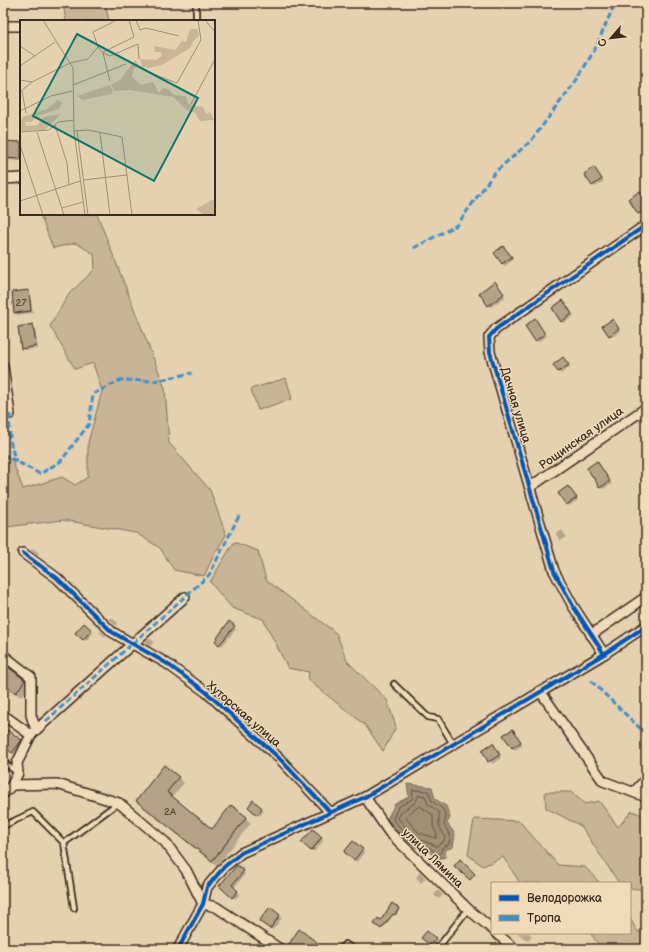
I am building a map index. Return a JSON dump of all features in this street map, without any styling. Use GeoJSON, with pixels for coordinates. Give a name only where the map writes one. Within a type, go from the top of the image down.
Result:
{"type":"FeatureCollection","features":[{"type":"Feature","properties":{"kind":"street"},"geometry":{"type":"LineString","coordinates":[[3,26],[20,26]]}},
{"type":"Feature","properties":{"kind":"street"},"geometry":{"type":"LineString","coordinates":[[3,179],[20,178]]}},
{"type":"Feature","properties":{"kind":"street","name":"Дачная улица"},"geometry":{"type":"LineString","coordinates":[[604,654],[590,635],[554,570],[490,352],[489,337],[496,329],[646,225]]}},
{"type":"Feature","properties":{"kind":"street"},"geometry":{"type":"LineString","coordinates":[[3,366],[10,414]]}},
{"type":"Feature","properties":{"kind":"street","name":"Рощинская улица"},"geometry":{"type":"LineString","coordinates":[[530,488],[646,408]]}},
{"type":"Feature","properties":{"kind":"street","name":"Хуторская улица"},"geometry":{"type":"LineString","coordinates":[[23,553],[57,578],[112,632],[166,663],[206,692],[279,758],[330,812]]}},
{"type":"Feature","properties":{"kind":"street"},"geometry":{"type":"LineString","coordinates":[[590,635],[646,597]]}},
{"type":"Feature","properties":{"kind":"street"},"geometry":{"type":"LineString","coordinates":[[3,794],[12,785],[18,773],[17,763],[33,733],[185,598]]}},
{"type":"Feature","properties":{"kind":"street"},"geometry":{"type":"LineString","coordinates":[[178,949],[203,904],[207,887],[224,867],[241,853],[365,797],[604,654],[646,626]]}},
{"type":"Feature","properties":{"kind":"street"},"geometry":{"type":"LineString","coordinates":[[3,655],[30,677],[33,733]]}},
{"type":"Feature","properties":{"kind":"street"},"geometry":{"type":"LineString","coordinates":[[540,691],[603,781],[646,797]]}},
{"type":"Feature","properties":{"kind":"street"},"geometry":{"type":"LineString","coordinates":[[3,715],[33,733]]}},
{"type":"Feature","properties":{"kind":"street"},"geometry":{"type":"LineString","coordinates":[[634,792],[646,779]]}},
{"type":"Feature","properties":{"kind":"street"},"geometry":{"type":"LineString","coordinates":[[12,785],[57,784],[119,802],[165,842],[186,870],[203,904]]}},
{"type":"Feature","properties":{"kind":"street","name":"улица Лямина"},"geometry":{"type":"LineString","coordinates":[[365,797],[389,832],[468,909],[491,928]]}},
{"type":"Feature","properties":{"kind":"street"},"geometry":{"type":"LineString","coordinates":[[203,904],[216,907],[280,949]]}},
{"type":"Feature","properties":{"kind":"street"},"geometry":{"type":"LineString","coordinates":[[497,934],[515,949]]}},
{"type":"Feature","properties":{"kind":"lane"},"geometry":{"type":"LineString","coordinates":[[196,3],[196,20]]}},
{"type":"Feature","properties":{"kind":"lane"},"geometry":{"type":"LineString","coordinates":[[394,684],[428,717],[438,719],[453,744]]}},
{"type":"Feature","properties":{"kind":"lane"},"geometry":{"type":"LineString","coordinates":[[3,762],[18,773]]}},
{"type":"Feature","properties":{"kind":"lane"},"geometry":{"type":"LineString","coordinates":[[64,843],[119,802]]}},
{"type":"Feature","properties":{"kind":"lane"},"geometry":{"type":"LineString","coordinates":[[3,826],[34,812],[64,843],[74,908]]}},
{"type":"Feature","properties":{"kind":"lane"},"geometry":{"type":"LineString","coordinates":[[437,949],[468,909]]}},
{"type":"Feature","properties":{"kind":"lane"},"geometry":{"type":"LineString","coordinates":[[340,949],[345,944],[353,949]]}},
{"type":"Feature","properties":{"kind":"shaded area"},"geometry":{"type":"Polygon","coordinates":[[[63,3],[105,3],[109,20],[66,20],[63,3]]]}},
{"type":"Feature","properties":{"kind":"shaded area"},"geometry":{"type":"Polygon","coordinates":[[[40,215],[97,215],[165,388],[169,443],[210,490],[226,535],[204,576],[174,570],[160,548],[136,533],[63,520],[6,527],[3,525],[3,456],[12,460],[23,489],[62,477],[75,485],[88,477],[88,443],[102,391],[93,363],[75,369],[50,326],[69,294],[95,269],[94,254],[76,243],[53,248],[40,215]]]}},
{"type":"Feature","properties":{"kind":"shaded area"},"geometry":{"type":"Polygon","coordinates":[[[286,378],[292,399],[258,410],[251,389],[286,378]]]}},
{"type":"Feature","properties":{"kind":"shaded area"},"geometry":{"type":"Polygon","coordinates":[[[234,542],[258,551],[266,580],[336,633],[347,661],[387,700],[396,727],[383,751],[365,725],[308,680],[309,672],[288,668],[263,619],[232,608],[210,582],[234,542]]]}},
{"type":"Feature","properties":{"kind":"shaded area"},"geometry":{"type":"Polygon","coordinates":[[[545,792],[571,792],[585,804],[599,801],[618,827],[632,811],[646,816],[646,890],[631,888],[631,882],[618,882],[581,826],[546,808],[545,792]]]}},
{"type":"Feature","properties":{"kind":"shaded area"},"geometry":{"type":"Polygon","coordinates":[[[474,819],[519,821],[558,865],[585,867],[599,882],[519,882],[503,857],[483,866],[468,855],[474,819]]]}},
{"type":"Feature","properties":{"kind":"shaded area"},"geometry":{"type":"Polygon","coordinates":[[[631,920],[637,931],[646,934],[646,949],[608,949],[600,946],[591,934],[631,934],[631,920]]]}},
{"type":"Feature","properties":{"kind":"water"},"geometry":{"type":"Polygon","coordinates":[[[407,784],[432,787],[435,799],[446,806],[450,818],[447,823],[455,834],[453,847],[445,850],[446,857],[436,859],[429,851],[410,846],[387,819],[395,804],[409,797],[407,784]]]}},
{"type":"Feature","properties":{"kind":"building"},"geometry":{"type":"Polygon","coordinates":[[[3,141],[20,142],[20,159],[3,158],[3,141]]]}},
{"type":"Feature","properties":{"kind":"building"},"geometry":{"type":"Polygon","coordinates":[[[594,167],[602,179],[592,186],[584,174],[594,167]]]}},
{"type":"Feature","properties":{"kind":"building"},"geometry":{"type":"Polygon","coordinates":[[[640,191],[646,199],[646,209],[638,214],[628,199],[640,191]]]}},
{"type":"Feature","properties":{"kind":"building"},"geometry":{"type":"Polygon","coordinates":[[[503,246],[512,257],[502,264],[494,253],[503,246]]]}},
{"type":"Feature","properties":{"kind":"building"},"geometry":{"type":"Polygon","coordinates":[[[495,281],[504,294],[488,306],[479,293],[495,281]]]}},
{"type":"Feature","properties":{"kind":"building"},"geometry":{"type":"Polygon","coordinates":[[[29,290],[31,311],[14,313],[12,292],[29,290]]]}},
{"type":"Feature","properties":{"kind":"building"},"geometry":{"type":"Polygon","coordinates":[[[563,300],[572,314],[561,322],[552,308],[563,300]]]}},
{"type":"Feature","properties":{"kind":"building"},"geometry":{"type":"Polygon","coordinates":[[[535,318],[545,334],[535,341],[525,326],[535,318]]]}},
{"type":"Feature","properties":{"kind":"building"},"geometry":{"type":"Polygon","coordinates":[[[613,319],[619,329],[609,336],[602,326],[613,319]]]}},
{"type":"Feature","properties":{"kind":"building"},"geometry":{"type":"Polygon","coordinates":[[[33,324],[36,346],[21,349],[18,327],[33,324]]]}},
{"type":"Feature","properties":{"kind":"building"},"geometry":{"type":"Polygon","coordinates":[[[563,357],[569,365],[558,372],[553,365],[563,357]]]}},
{"type":"Feature","properties":{"kind":"building"},"geometry":{"type":"Polygon","coordinates":[[[597,461],[610,481],[600,488],[587,468],[597,461]]]}},
{"type":"Feature","properties":{"kind":"building"},"geometry":{"type":"Polygon","coordinates":[[[568,486],[577,498],[566,505],[558,493],[568,486]]]}},
{"type":"Feature","properties":{"kind":"building"},"geometry":{"type":"Polygon","coordinates":[[[229,621],[235,626],[219,645],[215,641],[229,621]]]}},
{"type":"Feature","properties":{"kind":"building"},"geometry":{"type":"Polygon","coordinates":[[[84,623],[92,630],[83,640],[75,633],[84,623]]]}},
{"type":"Feature","properties":{"kind":"building"},"geometry":{"type":"Polygon","coordinates":[[[3,663],[25,680],[16,693],[3,684],[3,663]]]}},
{"type":"Feature","properties":{"kind":"building"},"geometry":{"type":"Polygon","coordinates":[[[3,727],[22,740],[12,753],[3,746],[3,727]]]}},
{"type":"Feature","properties":{"kind":"building"},"geometry":{"type":"Polygon","coordinates":[[[513,729],[521,742],[512,748],[503,735],[513,729]]]}},
{"type":"Feature","properties":{"kind":"building"},"geometry":{"type":"Polygon","coordinates":[[[493,743],[500,755],[488,762],[482,750],[493,743]]]}},
{"type":"Feature","properties":{"kind":"building"},"geometry":{"type":"Polygon","coordinates":[[[164,765],[179,777],[167,792],[212,829],[231,805],[247,817],[212,861],[136,801],[164,765]]]}},
{"type":"Feature","properties":{"kind":"building"},"geometry":{"type":"Polygon","coordinates":[[[253,800],[262,808],[257,815],[248,807],[253,800]]]}},
{"type":"Feature","properties":{"kind":"building"},"geometry":{"type":"Polygon","coordinates":[[[313,829],[322,837],[311,851],[301,842],[313,829]]]}},
{"type":"Feature","properties":{"kind":"building"},"geometry":{"type":"Polygon","coordinates":[[[353,841],[363,849],[354,860],[344,852],[353,841]]]}},
{"type":"Feature","properties":{"kind":"building"},"geometry":{"type":"Polygon","coordinates":[[[460,859],[475,874],[470,880],[454,866],[460,859]]]}},
{"type":"Feature","properties":{"kind":"building"},"geometry":{"type":"Polygon","coordinates":[[[237,865],[244,871],[232,885],[238,891],[232,898],[219,886],[237,865]]]}},
{"type":"Feature","properties":{"kind":"building"},"geometry":{"type":"Polygon","coordinates":[[[392,903],[399,908],[395,915],[393,914],[381,929],[374,924],[378,918],[381,920],[392,903]]]}},
{"type":"Feature","properties":{"kind":"building"},"geometry":{"type":"Polygon","coordinates":[[[270,907],[280,915],[270,929],[259,921],[270,907]]]}},
{"type":"Feature","properties":{"kind":"building"},"geometry":{"type":"Polygon","coordinates":[[[299,929],[326,949],[296,949],[289,944],[299,929]]]}},
{"type":"Feature","properties":{"kind":"building"},"geometry":{"type":"Polygon","coordinates":[[[427,931],[436,938],[430,945],[421,938],[427,931]]]}},
{"type":"Feature","properties":{"kind":"marked path"},"geometry":{"type":"LineString","coordinates":[[414,248],[457,225],[495,172],[531,141],[578,78],[596,47],[615,3]]}},
{"type":"Feature","properties":{"kind":"marked path"},"geometry":{"type":"LineString","coordinates":[[3,454],[40,474],[61,461],[89,424],[93,394],[121,380],[155,381],[192,373]]}},
{"type":"Feature","properties":{"kind":"marked path"},"geometry":{"type":"LineString","coordinates":[[10,414],[10,438],[16,461]]}},
{"type":"Feature","properties":{"kind":"marked path"},"geometry":{"type":"LineString","coordinates":[[46,721],[209,575],[239,516]]}},
{"type":"Feature","properties":{"kind":"marked path"},"geometry":{"type":"LineString","coordinates":[[591,681],[646,734]]}},
{"type":"Feature","properties":{"kind":"cycle path"},"geometry":{"type":"LineString","coordinates":[[604,654],[573,606],[554,571],[490,352],[489,337],[496,329],[646,225]]}},
{"type":"Feature","properties":{"kind":"cycle path"},"geometry":{"type":"LineString","coordinates":[[23,553],[57,578],[112,632],[166,663],[206,692],[279,758],[330,812]]}},
{"type":"Feature","properties":{"kind":"cycle path"},"geometry":{"type":"LineString","coordinates":[[178,949],[203,904],[207,887],[224,867],[241,853],[365,797],[604,654],[646,626]]}}]}
